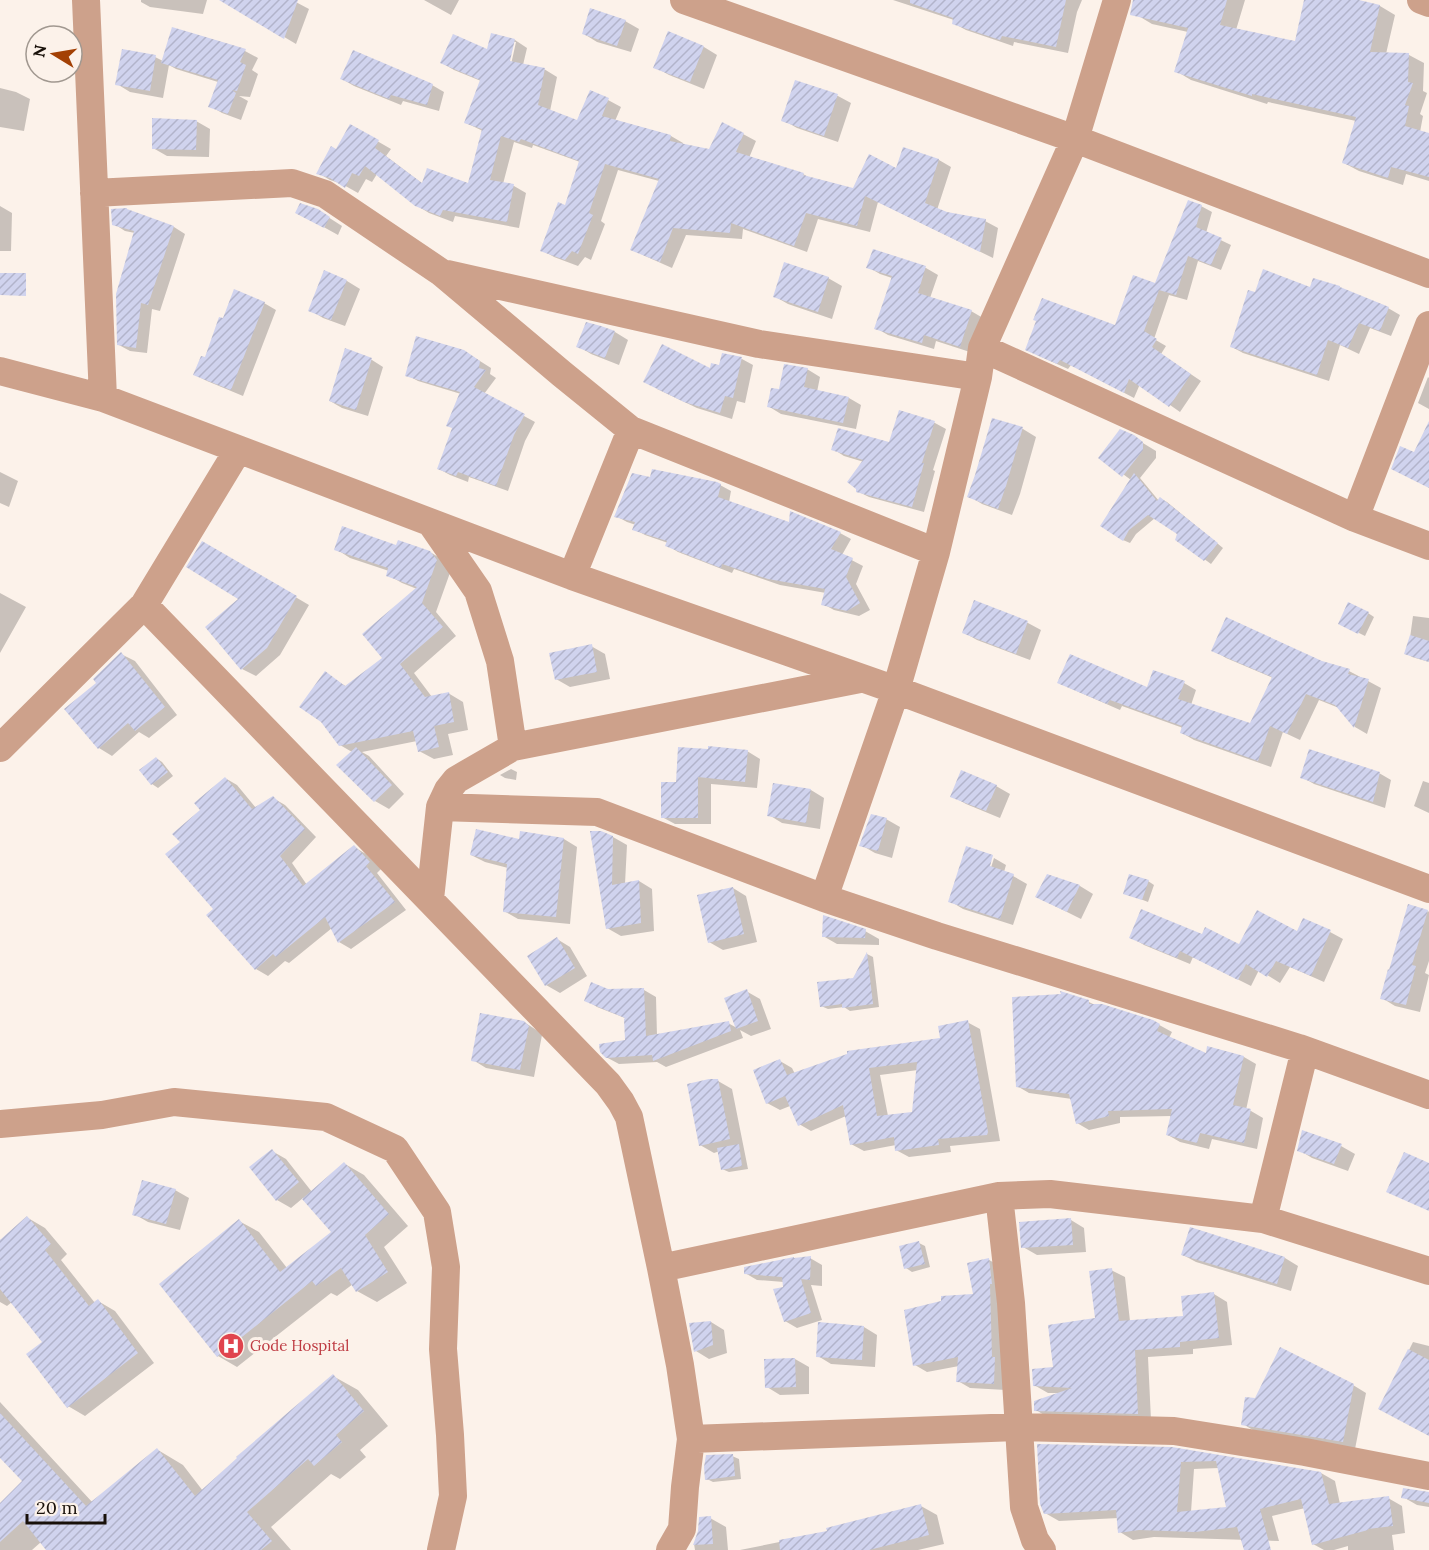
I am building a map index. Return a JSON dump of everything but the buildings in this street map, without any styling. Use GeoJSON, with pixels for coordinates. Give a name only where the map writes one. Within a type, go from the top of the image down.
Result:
{"type":"FeatureCollection","features":[{"type":"Feature","properties":{"kind":"street"},"geometry":{"type":"LineString","coordinates":[[86,0],[104,398]]}},
{"type":"Feature","properties":{"kind":"street"},"geometry":{"type":"LineString","coordinates":[[684,0],[1075,139],[1429,274]]}},
{"type":"Feature","properties":{"kind":"street"},"geometry":{"type":"LineString","coordinates":[[824,898],[896,690],[936,552],[978,377],[982,348],[1075,139],[1117,0]]}},
{"type":"Feature","properties":{"kind":"street"},"geometry":{"type":"LineString","coordinates":[[1421,0],[1429,3]]}},
{"type":"Feature","properties":{"kind":"street"},"geometry":{"type":"LineString","coordinates":[[94,193],[292,183],[325,194],[442,273],[631,430],[936,552]]}},
{"type":"Feature","properties":{"kind":"street"},"geometry":{"type":"LineString","coordinates":[[442,273],[759,344],[978,377]]}},
{"type":"Feature","properties":{"kind":"street"},"geometry":{"type":"LineString","coordinates":[[1355,518],[1429,324]]}},
{"type":"Feature","properties":{"kind":"street"},"geometry":{"type":"LineString","coordinates":[[982,348],[1355,518],[1429,546]]}},
{"type":"Feature","properties":{"kind":"street"},"geometry":{"type":"LineString","coordinates":[[0,370],[104,398],[572,576],[896,690],[1429,889]]}},
{"type":"Feature","properties":{"kind":"street"},"geometry":{"type":"LineString","coordinates":[[572,576],[631,430]]}},
{"type":"Feature","properties":{"kind":"street"},"geometry":{"type":"LineString","coordinates":[[0,748],[144,605],[238,450]]}},
{"type":"Feature","properties":{"kind":"street"},"geometry":{"type":"LineString","coordinates":[[431,523],[478,591],[500,661],[513,747]]}},
{"type":"Feature","properties":{"kind":"street"},"geometry":{"type":"LineString","coordinates":[[144,605],[608,1084],[621,1102],[629,1117],[661,1268],[680,1365],[691,1439],[682,1529],[670,1550]]}},
{"type":"Feature","properties":{"kind":"street"},"geometry":{"type":"LineString","coordinates":[[430,899],[440,807],[448,790],[456,780],[513,747],[862,678]]}},
{"type":"Feature","properties":{"kind":"street"},"geometry":{"type":"LineString","coordinates":[[440,807],[597,813],[824,898],[937,936],[1305,1050],[1429,1095]]}},
{"type":"Feature","properties":{"kind":"street"},"geometry":{"type":"LineString","coordinates":[[1263,1219],[1305,1050]]}},
{"type":"Feature","properties":{"kind":"street"},"geometry":{"type":"LineString","coordinates":[[0,1124],[102,1115],[174,1102],[326,1118],[395,1149],[437,1212],[446,1267],[443,1349],[453,1496],[441,1550]]}},
{"type":"Feature","properties":{"kind":"street"},"geometry":{"type":"LineString","coordinates":[[661,1268],[999,1196],[1050,1194],[1263,1219],[1429,1271]]}},
{"type":"Feature","properties":{"kind":"street"},"geometry":{"type":"LineString","coordinates":[[999,1196],[1011,1303],[1024,1507],[1035,1540],[1042,1550]]}},
{"type":"Feature","properties":{"kind":"street"},"geometry":{"type":"LineString","coordinates":[[691,1439],[1020,1427],[1174,1431],[1305,1452],[1429,1476]]}},
{"type":"Feature","properties":{"kind":"place","name":"Gode Hospital"},"geometry":{"type":"Point","coordinates":[231,1346]}}]}
